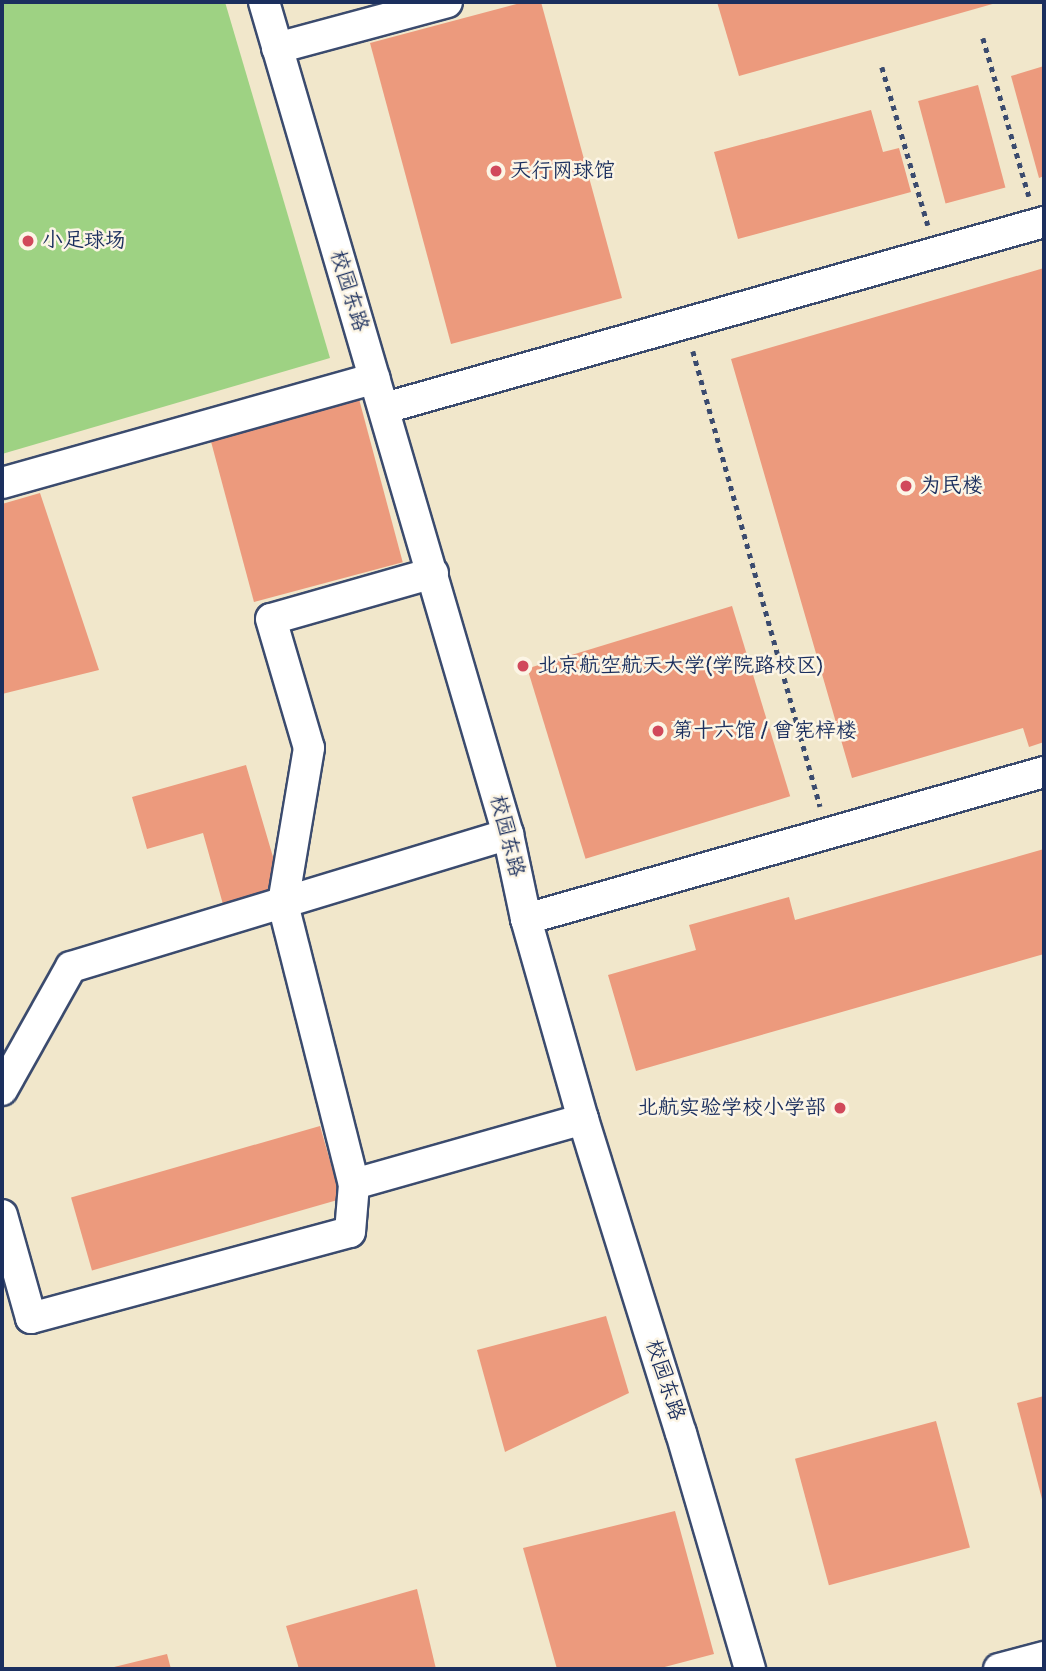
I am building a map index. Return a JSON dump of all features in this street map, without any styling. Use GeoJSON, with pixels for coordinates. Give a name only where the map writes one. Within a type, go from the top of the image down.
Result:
{"type":"FeatureCollection","features":[{"type":"Feature","properties":{"kind":"street","name":"校园东路"},"geometry":{"type":"LineString","coordinates":[[264,2],[508,834],[526,919],[583,1119],[681,1433],[750,1669]]}},
{"type":"Feature","properties":{"kind":"street"},"geometry":{"type":"LineString","coordinates":[[277,48],[447,2]]}},
{"type":"Feature","properties":{"kind":"street"},"geometry":{"type":"LineString","coordinates":[[384,408],[1041,223]]}},
{"type":"Feature","properties":{"kind":"street"},"geometry":{"type":"LineString","coordinates":[[2,483],[375,378]]}},
{"type":"Feature","properties":{"kind":"street"},"geometry":{"type":"LineString","coordinates":[[2,1214],[31,1318],[350,1232],[354,1184],[283,904],[309,748],[271,619],[433,573]]}},
{"type":"Feature","properties":{"kind":"street"},"geometry":{"type":"LineString","coordinates":[[526,919],[1044,772]]}},
{"type":"Feature","properties":{"kind":"street"},"geometry":{"type":"LineString","coordinates":[[2,1090],[71,967],[508,834]]}},
{"type":"Feature","properties":{"kind":"street"},"geometry":{"type":"LineString","coordinates":[[354,1184],[583,1119]]}},
{"type":"Feature","properties":{"kind":"street"},"geometry":{"type":"LineString","coordinates":[[999,1669],[1044,1657]]}},
{"type":"Feature","properties":{"kind":"path"},"geometry":{"type":"LineString","coordinates":[[983,38],[1041,223]]}},
{"type":"Feature","properties":{"kind":"path"},"geometry":{"type":"LineString","coordinates":[[882,67],[936,253]]}},
{"type":"Feature","properties":{"kind":"path"},"geometry":{"type":"LineString","coordinates":[[685,323],[828,834]]}},
{"type":"Feature","properties":{"kind":"green space"},"geometry":{"type":"Polygon","coordinates":[[[2,2],[225,2],[330,358],[2,454],[2,2]]]}},
{"type":"Feature","properties":{"kind":"building","name":"天行网球馆"},"geometry":{"type":"Polygon","coordinates":[[[524,2],[541,2],[622,298],[451,344],[370,43],[524,2]]]}},
{"type":"Feature","properties":{"kind":"building"},"geometry":{"type":"Polygon","coordinates":[[[717,2],[996,2],[996,3],[739,76],[717,2]]]}},
{"type":"Feature","properties":{"kind":"building"},"geometry":{"type":"Polygon","coordinates":[[[1044,66],[1044,176],[1039,178],[1011,76],[1044,66]]]}},
{"type":"Feature","properties":{"kind":"building"},"geometry":{"type":"Polygon","coordinates":[[[978,85],[1005,187],[946,203],[918,101],[978,85]]]}},
{"type":"Feature","properties":{"kind":"building"},"geometry":{"type":"Polygon","coordinates":[[[871,110],[883,152],[899,148],[911,192],[738,239],[714,152],[871,110]]]}},
{"type":"Feature","properties":{"kind":"building","name":"为民楼"},"geometry":{"type":"Polygon","coordinates":[[[1044,268],[1044,742],[1029,747],[1023,728],[852,778],[731,359],[1044,268]]]}},
{"type":"Feature","properties":{"kind":"building"},"geometry":{"type":"Polygon","coordinates":[[[359,399],[403,562],[254,602],[210,439],[359,399]]]}},
{"type":"Feature","properties":{"kind":"building"},"geometry":{"type":"Polygon","coordinates":[[[40,493],[99,670],[2,694],[2,504],[40,493]]]}},
{"type":"Feature","properties":{"kind":"building","name":"第十六馆 / 曾宪梓楼"},"geometry":{"type":"Polygon","coordinates":[[[732,606],[790,796],[586,859],[527,669],[732,606]]]}},
{"type":"Feature","properties":{"kind":"building"},"geometry":{"type":"Polygon","coordinates":[[[246,765],[283,891],[224,908],[203,833],[147,849],[132,797],[246,765]]]}},
{"type":"Feature","properties":{"kind":"building"},"geometry":{"type":"Polygon","coordinates":[[[1044,849],[1044,954],[636,1071],[608,975],[696,950],[689,925],[789,897],[795,920],[1044,849]]]}},
{"type":"Feature","properties":{"kind":"building"},"geometry":{"type":"Polygon","coordinates":[[[320,1126],[341,1199],[92,1270],[71,1197],[320,1126]]]}},
{"type":"Feature","properties":{"kind":"building"},"geometry":{"type":"Polygon","coordinates":[[[606,1316],[629,1393],[505,1452],[477,1350],[606,1316]]]}},
{"type":"Feature","properties":{"kind":"building"},"geometry":{"type":"Polygon","coordinates":[[[1044,1396],[1044,1503],[1043,1503],[1017,1403],[1044,1396]]]}},
{"type":"Feature","properties":{"kind":"building"},"geometry":{"type":"Polygon","coordinates":[[[936,1421],[970,1548],[829,1585],[795,1459],[936,1421]]]}},
{"type":"Feature","properties":{"kind":"building"},"geometry":{"type":"Polygon","coordinates":[[[675,1511],[714,1654],[657,1669],[557,1669],[523,1548],[675,1511]]]}},
{"type":"Feature","properties":{"kind":"building"},"geometry":{"type":"Polygon","coordinates":[[[417,1589],[436,1669],[299,1669],[286,1626],[417,1589]]]}},
{"type":"Feature","properties":{"kind":"building"},"geometry":{"type":"Polygon","coordinates":[[[167,1654],[171,1669],[110,1668],[167,1654]]]}},
{"type":"Feature","properties":{"kind":"place","name":"天行网球馆"},"geometry":{"type":"Point","coordinates":[496,171]}},
{"type":"Feature","properties":{"kind":"place","name":"小足球场"},"geometry":{"type":"Point","coordinates":[28,241]}},
{"type":"Feature","properties":{"kind":"place","name":"为民楼"},"geometry":{"type":"Point","coordinates":[906,486]}},
{"type":"Feature","properties":{"kind":"place","name":"北京航空航天大学(学院路校区)"},"geometry":{"type":"Point","coordinates":[523,666]}},
{"type":"Feature","properties":{"kind":"place","name":"第十六馆 / 曾宪梓楼"},"geometry":{"type":"Point","coordinates":[658,731]}},
{"type":"Feature","properties":{"kind":"place","name":"北航实验学校小学部"},"geometry":{"type":"Point","coordinates":[840,1108]}}]}
